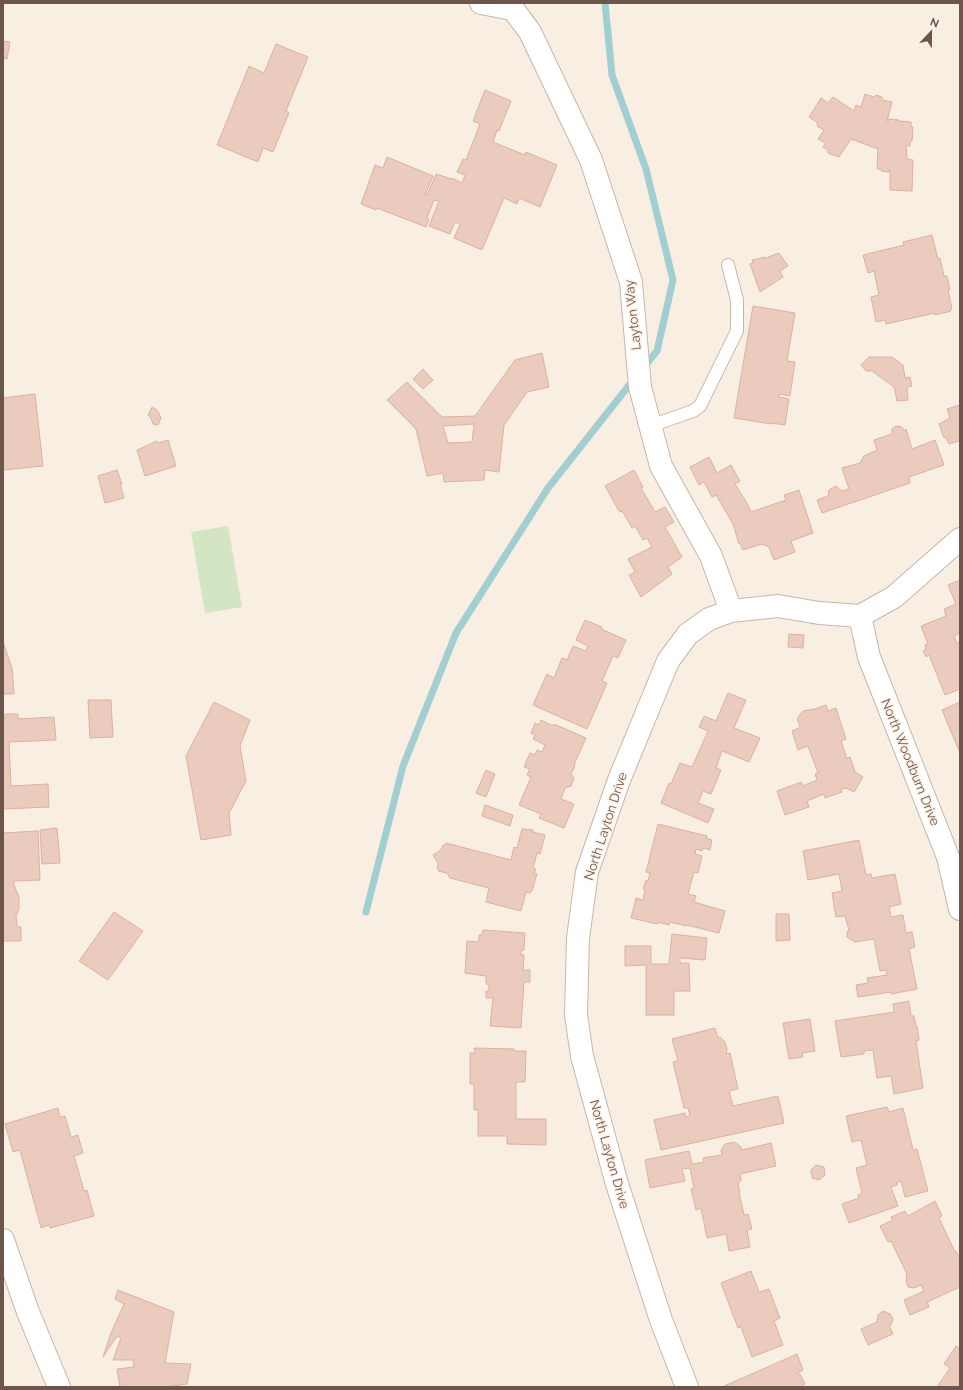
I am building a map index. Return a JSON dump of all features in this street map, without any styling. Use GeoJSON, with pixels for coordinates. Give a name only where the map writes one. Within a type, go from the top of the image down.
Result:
{"type":"FeatureCollection","features":[{"type":"Feature","properties":{"kind":"street","name":"Layton Way"},"geometry":{"type":"LineString","coordinates":[[481,3],[513,9],[530,32],[591,160],[631,282],[640,387],[661,466],[711,556],[731,611]]}},
{"type":"Feature","properties":{"kind":"street"},"geometry":{"type":"LineString","coordinates":[[860,616],[894,597],[960,539]]}},
{"type":"Feature","properties":{"kind":"street","name":"North Layton Drive"},"geometry":{"type":"LineString","coordinates":[[687,1387],[661,1320],[617,1184],[582,1056],[576,1015],[578,938],[587,872],[619,780],[668,661],[688,634],[709,619],[731,611],[778,606],[818,613],[860,616]]}},
{"type":"Feature","properties":{"kind":"street","name":"North Woodburn Drive"},"geometry":{"type":"LineString","coordinates":[[860,616],[868,656],[948,857],[960,909]]}},
{"type":"Feature","properties":{"kind":"street"},"geometry":{"type":"LineString","coordinates":[[3,1240],[28,1312],[58,1387]]}},
{"type":"Feature","properties":{"kind":"lane"},"geometry":{"type":"LineString","coordinates":[[650,426],[694,411],[700,406],[737,331],[738,300],[728,265]]}},
{"type":"Feature","properties":{"kind":"green space"},"geometry":{"type":"Polygon","coordinates":[[[228,526],[242,607],[205,613],[191,532],[228,526]]]}},
{"type":"Feature","properties":{"kind":"building"},"geometry":{"type":"Polygon","coordinates":[[[3,41],[10,42],[7,59],[3,58],[3,41]]]}},
{"type":"Feature","properties":{"kind":"building"},"geometry":{"type":"Polygon","coordinates":[[[276,44],[308,57],[286,111],[289,113],[273,152],[263,148],[258,162],[217,145],[249,66],[264,73],[276,44]]]}},
{"type":"Feature","properties":{"kind":"building"},"geometry":{"type":"Polygon","coordinates":[[[485,90],[511,101],[493,142],[525,155],[526,152],[557,165],[540,207],[519,198],[517,204],[504,198],[482,250],[454,238],[460,224],[455,222],[450,234],[429,226],[439,201],[434,200],[427,218],[429,219],[426,227],[377,208],[376,210],[361,204],[375,165],[383,168],[387,157],[433,176],[425,195],[427,195],[436,174],[452,178],[462,183],[465,175],[457,172],[463,159],[466,160],[480,124],[473,121],[485,90]]]}},
{"type":"Feature","properties":{"kind":"building"},"geometry":{"type":"Polygon","coordinates":[[[865,94],[874,97],[876,95],[882,97],[883,100],[892,102],[888,122],[889,119],[911,122],[911,127],[913,127],[912,141],[910,141],[910,146],[906,146],[907,159],[913,160],[912,191],[890,190],[890,170],[889,172],[881,171],[882,169],[877,169],[878,149],[851,139],[839,157],[828,153],[828,150],[823,147],[826,143],[818,139],[824,130],[817,126],[818,124],[809,117],[821,98],[828,103],[833,97],[854,111],[856,105],[861,107],[865,94]]]}},
{"type":"Feature","properties":{"kind":"building"},"geometry":{"type":"Polygon","coordinates":[[[932,235],[938,259],[940,258],[944,276],[947,276],[950,290],[948,290],[952,309],[950,310],[951,311],[886,324],[885,320],[876,322],[871,297],[879,295],[874,271],[868,273],[863,255],[904,245],[903,242],[932,235]]]}},
{"type":"Feature","properties":{"kind":"building"},"geometry":{"type":"Polygon","coordinates":[[[779,253],[788,266],[780,271],[783,277],[760,292],[750,264],[753,263],[752,260],[765,257],[765,259],[779,253]]]}},
{"type":"Feature","properties":{"kind":"building"},"geometry":{"type":"Polygon","coordinates":[[[753,306],[795,313],[787,361],[795,362],[790,396],[779,394],[779,397],[789,399],[785,425],[734,418],[753,306]]]}},
{"type":"Feature","properties":{"kind":"building"},"geometry":{"type":"Polygon","coordinates":[[[542,353],[549,387],[527,392],[504,425],[499,472],[485,470],[484,480],[444,482],[443,473],[427,476],[416,429],[387,400],[407,382],[442,417],[475,416],[515,360],[542,353]],[[474,424],[443,426],[448,443],[472,442],[474,424]]]}},
{"type":"Feature","properties":{"kind":"building"},"geometry":{"type":"Polygon","coordinates":[[[869,357],[892,357],[903,365],[905,378],[910,377],[912,386],[907,387],[908,400],[897,401],[894,387],[872,371],[866,371],[861,365],[869,357]]]}},
{"type":"Feature","properties":{"kind":"building"},"geometry":{"type":"Polygon","coordinates":[[[423,369],[433,380],[423,389],[413,379],[423,369]]]}},
{"type":"Feature","properties":{"kind":"building"},"geometry":{"type":"Polygon","coordinates":[[[35,394],[43,466],[3,470],[3,398],[35,394]]]}},
{"type":"Feature","properties":{"kind":"building"},"geometry":{"type":"Polygon","coordinates":[[[960,405],[960,443],[959,441],[949,444],[946,437],[944,438],[939,424],[950,418],[947,409],[960,405]]]}},
{"type":"Feature","properties":{"kind":"building"},"geometry":{"type":"Polygon","coordinates":[[[152,407],[157,410],[161,418],[158,425],[153,424],[148,415],[152,407]]]}},
{"type":"Feature","properties":{"kind":"building"},"geometry":{"type":"Polygon","coordinates":[[[896,426],[902,427],[904,431],[906,429],[912,449],[935,440],[944,465],[909,477],[910,483],[822,513],[817,500],[828,496],[829,490],[836,486],[842,491],[849,489],[842,468],[860,463],[864,456],[877,450],[874,440],[892,434],[892,429],[896,426]]]}},
{"type":"Feature","properties":{"kind":"building"},"geometry":{"type":"Polygon","coordinates":[[[168,440],[176,466],[145,476],[137,450],[157,441],[158,443],[168,440]]]}},
{"type":"Feature","properties":{"kind":"building"},"geometry":{"type":"Polygon","coordinates":[[[709,457],[717,473],[731,465],[740,481],[735,484],[751,512],[786,500],[784,495],[799,490],[813,533],[791,541],[795,552],[774,560],[769,547],[762,544],[743,550],[740,543],[739,544],[733,524],[716,495],[712,497],[704,482],[699,485],[690,467],[709,457]]]}},
{"type":"Feature","properties":{"kind":"building"},"geometry":{"type":"Polygon","coordinates":[[[117,470],[122,484],[120,484],[124,498],[105,503],[98,476],[117,470]]]}},
{"type":"Feature","properties":{"kind":"building"},"geometry":{"type":"Polygon","coordinates":[[[634,470],[643,487],[641,488],[655,512],[665,507],[674,522],[665,527],[682,557],[668,567],[672,574],[641,597],[629,575],[635,572],[628,559],[652,547],[647,538],[643,540],[635,526],[632,528],[623,512],[619,511],[605,486],[634,470]]]}},
{"type":"Feature","properties":{"kind":"building"},"geometry":{"type":"Polygon","coordinates":[[[960,580],[960,633],[954,636],[957,643],[960,642],[960,689],[945,695],[929,655],[926,657],[923,651],[926,649],[925,645],[928,644],[921,626],[946,616],[944,609],[956,604],[948,585],[960,580]]]}},
{"type":"Feature","properties":{"kind":"building"},"geometry":{"type":"Polygon","coordinates":[[[585,620],[626,640],[618,658],[613,656],[602,681],[607,683],[587,729],[533,705],[547,674],[554,678],[562,658],[567,660],[573,646],[586,651],[588,646],[576,640],[585,620]]]}},
{"type":"Feature","properties":{"kind":"building"},"geometry":{"type":"Polygon","coordinates":[[[789,634],[804,635],[803,648],[788,647],[789,634]]]}},
{"type":"Feature","properties":{"kind":"building"},"geometry":{"type":"Polygon","coordinates":[[[3,642],[12,668],[14,694],[3,694],[3,642]]]}},
{"type":"Feature","properties":{"kind":"building"},"geometry":{"type":"Polygon","coordinates":[[[728,693],[746,700],[734,728],[760,738],[749,762],[722,751],[716,768],[721,770],[711,794],[703,791],[698,803],[714,809],[708,823],[661,803],[669,783],[671,784],[680,763],[692,767],[708,731],[699,727],[704,716],[716,721],[728,693]]]}},
{"type":"Feature","properties":{"kind":"building"},"geometry":{"type":"Polygon","coordinates":[[[88,700],[111,700],[113,737],[90,738],[88,700]]]}},
{"type":"Feature","properties":{"kind":"building"},"geometry":{"type":"Polygon","coordinates":[[[214,702],[250,720],[240,746],[246,781],[229,813],[231,835],[201,840],[186,756],[214,702]]]}},
{"type":"Feature","properties":{"kind":"building"},"geometry":{"type":"Polygon","coordinates":[[[960,702],[960,753],[942,710],[960,702]]]}},
{"type":"Feature","properties":{"kind":"building"},"geometry":{"type":"Polygon","coordinates":[[[826,705],[828,711],[836,708],[846,739],[841,741],[845,756],[846,758],[850,757],[855,772],[863,777],[854,792],[846,788],[841,789],[842,792],[825,798],[824,794],[807,801],[809,807],[785,815],[777,791],[801,782],[803,786],[817,780],[815,774],[818,773],[808,746],[798,750],[792,731],[799,728],[800,726],[797,719],[803,711],[826,705]]]}},
{"type":"Feature","properties":{"kind":"building"},"geometry":{"type":"Polygon","coordinates":[[[5,714],[18,714],[18,719],[54,717],[56,740],[9,742],[11,786],[48,784],[49,807],[3,809],[3,719],[5,719],[5,714]]]}},
{"type":"Feature","properties":{"kind":"building"},"geometry":{"type":"Polygon","coordinates":[[[541,720],[586,738],[571,774],[574,778],[571,786],[565,788],[561,799],[574,804],[564,828],[539,818],[541,814],[519,805],[531,777],[527,775],[530,769],[524,767],[530,753],[535,755],[537,750],[542,752],[545,745],[533,739],[535,735],[531,733],[535,723],[539,725],[541,720]]]}},
{"type":"Feature","properties":{"kind":"building"},"geometry":{"type":"Polygon","coordinates":[[[486,770],[495,774],[486,797],[476,793],[486,770]]]}},
{"type":"Feature","properties":{"kind":"building"},"geometry":{"type":"Polygon","coordinates":[[[485,805],[513,815],[510,826],[482,816],[485,805]]]}},
{"type":"Feature","properties":{"kind":"building"},"geometry":{"type":"Polygon","coordinates":[[[658,824],[707,836],[706,838],[712,840],[710,850],[703,848],[702,851],[696,849],[695,854],[702,856],[698,873],[694,872],[688,894],[696,896],[694,902],[725,911],[719,933],[670,922],[669,925],[657,922],[657,924],[631,918],[636,898],[643,900],[645,890],[643,889],[646,880],[648,881],[650,873],[646,872],[658,824]]]}},
{"type":"Feature","properties":{"kind":"building"},"geometry":{"type":"Polygon","coordinates":[[[57,828],[60,863],[42,864],[40,830],[57,828]]]}},
{"type":"Feature","properties":{"kind":"building"},"geometry":{"type":"Polygon","coordinates":[[[522,829],[533,830],[533,832],[545,835],[540,854],[537,853],[533,868],[536,869],[534,873],[537,874],[532,891],[530,893],[526,892],[521,911],[486,902],[489,888],[450,878],[447,873],[438,871],[438,863],[433,855],[441,850],[443,845],[446,843],[511,860],[514,847],[517,848],[522,829]]]}},
{"type":"Feature","properties":{"kind":"building"},"geometry":{"type":"Polygon","coordinates":[[[38,831],[40,880],[14,881],[19,897],[19,909],[16,916],[17,927],[21,927],[21,941],[3,941],[3,833],[38,831]]]}},
{"type":"Feature","properties":{"kind":"building"},"geometry":{"type":"Polygon","coordinates":[[[859,840],[866,875],[871,874],[872,878],[895,874],[901,904],[889,907],[891,917],[903,915],[906,933],[912,932],[915,947],[909,949],[917,989],[891,994],[891,992],[858,997],[856,985],[868,983],[867,978],[887,975],[886,970],[880,971],[874,939],[855,942],[847,937],[847,932],[849,930],[845,916],[836,917],[832,893],[842,891],[839,874],[808,880],[803,851],[859,840]]]}},
{"type":"Feature","properties":{"kind":"building"},"geometry":{"type":"Polygon","coordinates":[[[114,912],[143,931],[108,980],[79,961],[114,912]]]}},
{"type":"Feature","properties":{"kind":"building"},"geometry":{"type":"Polygon","coordinates":[[[776,914],[789,914],[790,940],[776,941],[776,914]]]}},
{"type":"Feature","properties":{"kind":"building"},"geometry":{"type":"Polygon","coordinates":[[[483,930],[525,933],[524,950],[521,950],[521,955],[524,955],[523,970],[530,970],[530,982],[524,982],[521,1028],[490,1026],[493,998],[486,998],[486,991],[489,991],[489,986],[486,983],[486,976],[465,973],[467,941],[479,942],[479,935],[482,935],[483,930]]]}},
{"type":"Feature","properties":{"kind":"building"},"geometry":{"type":"Polygon","coordinates":[[[672,934],[707,938],[705,960],[680,958],[680,963],[689,963],[690,991],[674,991],[674,1015],[646,1015],[646,965],[625,966],[625,946],[651,946],[651,964],[669,964],[672,934]]]}},
{"type":"Feature","properties":{"kind":"building"},"geometry":{"type":"Polygon","coordinates":[[[909,1001],[911,1016],[914,1016],[917,1026],[919,1040],[916,1041],[923,1088],[894,1094],[891,1076],[877,1078],[873,1050],[864,1051],[864,1054],[841,1057],[835,1021],[894,1012],[893,1004],[909,1001]]]}},
{"type":"Feature","properties":{"kind":"building"},"geometry":{"type":"Polygon","coordinates":[[[810,1019],[815,1051],[802,1053],[803,1057],[789,1059],[783,1023],[810,1019]]]}},
{"type":"Feature","properties":{"kind":"building"},"geometry":{"type":"Polygon","coordinates":[[[715,1028],[718,1038],[720,1037],[725,1042],[727,1049],[726,1054],[730,1053],[738,1089],[729,1091],[733,1106],[778,1096],[784,1123],[661,1150],[654,1120],[685,1113],[686,1117],[690,1116],[688,1108],[684,1108],[673,1062],[678,1061],[672,1039],[715,1028]]]}},
{"type":"Feature","properties":{"kind":"building"},"geometry":{"type":"Polygon","coordinates":[[[474,1048],[514,1049],[514,1051],[526,1051],[525,1082],[516,1082],[516,1119],[546,1119],[546,1145],[507,1144],[507,1136],[478,1136],[478,1110],[474,1110],[474,1084],[470,1084],[470,1053],[475,1053],[474,1048]]]}},
{"type":"Feature","properties":{"kind":"building"},"geometry":{"type":"Polygon","coordinates":[[[887,1107],[889,1112],[903,1108],[913,1150],[917,1149],[928,1191],[905,1197],[901,1181],[897,1182],[897,1185],[891,1187],[898,1206],[849,1223],[842,1204],[859,1198],[858,1195],[862,1193],[856,1168],[867,1165],[861,1140],[852,1142],[846,1116],[887,1107]]]}},
{"type":"Feature","properties":{"kind":"building"},"geometry":{"type":"Polygon","coordinates":[[[58,1108],[60,1117],[65,1116],[71,1137],[78,1135],[83,1153],[74,1156],[84,1191],[87,1190],[94,1216],[50,1228],[49,1225],[41,1228],[20,1150],[13,1152],[5,1124],[58,1108]]]}},
{"type":"Feature","properties":{"kind":"building"},"geometry":{"type":"Polygon","coordinates":[[[734,1142],[740,1146],[742,1150],[771,1143],[776,1166],[740,1174],[741,1180],[738,1184],[739,1193],[744,1215],[748,1214],[752,1229],[747,1230],[750,1247],[729,1251],[726,1234],[707,1238],[701,1208],[696,1210],[691,1189],[694,1188],[690,1168],[682,1169],[685,1181],[650,1188],[645,1160],[689,1151],[692,1164],[704,1162],[703,1158],[722,1155],[721,1150],[725,1144],[734,1142]]]}},
{"type":"Feature","properties":{"kind":"building"},"geometry":{"type":"Polygon","coordinates":[[[816,1165],[824,1167],[825,1175],[819,1180],[812,1178],[811,1170],[816,1165]]]}},
{"type":"Feature","properties":{"kind":"building"},"geometry":{"type":"Polygon","coordinates":[[[935,1201],[942,1216],[939,1218],[955,1252],[956,1251],[960,1259],[960,1287],[927,1302],[929,1307],[910,1315],[904,1300],[924,1291],[921,1285],[914,1288],[908,1287],[906,1281],[907,1274],[891,1241],[888,1242],[880,1226],[893,1220],[891,1217],[905,1211],[908,1216],[935,1201]]]}},
{"type":"Feature","properties":{"kind":"building"},"geometry":{"type":"Polygon","coordinates":[[[751,1271],[759,1292],[769,1289],[780,1318],[774,1321],[783,1345],[752,1357],[741,1327],[738,1328],[721,1283],[751,1271]]]}},
{"type":"Feature","properties":{"kind":"building"},"geometry":{"type":"Polygon","coordinates":[[[118,1290],[174,1312],[165,1363],[191,1364],[187,1384],[165,1387],[120,1387],[117,1369],[134,1367],[133,1360],[113,1360],[121,1338],[117,1336],[103,1357],[111,1333],[124,1304],[115,1299],[118,1290]]]}},
{"type":"Feature","properties":{"kind":"building"},"geometry":{"type":"Polygon","coordinates":[[[883,1311],[890,1314],[893,1319],[891,1325],[889,1325],[893,1334],[868,1345],[861,1329],[877,1322],[878,1315],[883,1311]]]}},
{"type":"Feature","properties":{"kind":"building"},"geometry":{"type":"Polygon","coordinates":[[[956,1346],[960,1349],[960,1387],[937,1387],[950,1368],[944,1364],[956,1346]]]}},
{"type":"Feature","properties":{"kind":"building"},"geometry":{"type":"Polygon","coordinates":[[[797,1354],[803,1370],[797,1373],[798,1375],[800,1374],[805,1384],[802,1385],[803,1387],[722,1387],[797,1354]]]}},
{"type":"Feature","properties":{"kind":"waterway"},"geometry":{"type":"LineString","coordinates":[[605,3],[612,75],[646,169],[673,280],[657,351],[643,368]]}},
{"type":"Feature","properties":{"kind":"waterway"},"geometry":{"type":"LineString","coordinates":[[366,912],[403,766],[456,633],[548,488],[634,379]]}}]}
